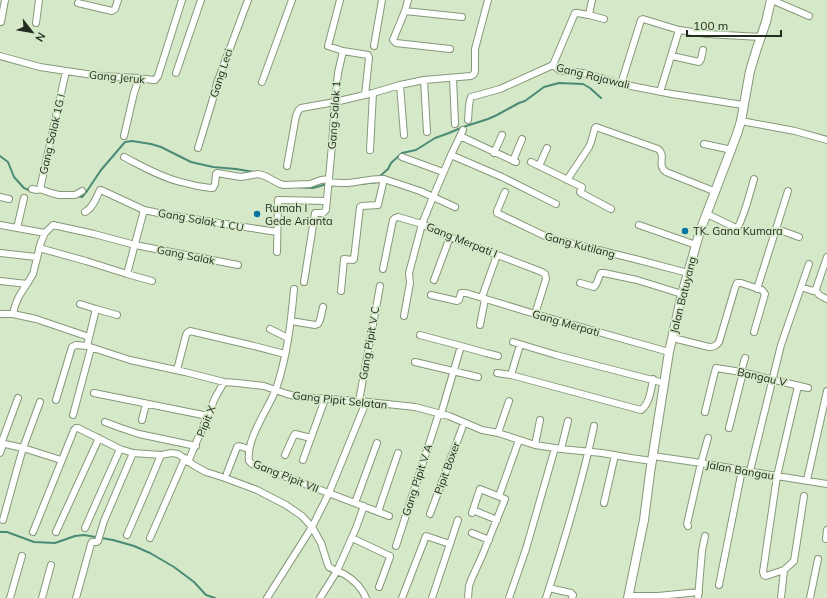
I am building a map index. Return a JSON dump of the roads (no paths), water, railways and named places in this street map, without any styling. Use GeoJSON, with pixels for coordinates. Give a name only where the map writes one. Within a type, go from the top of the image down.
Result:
{"type":"FeatureCollection","features":[{"type":"Feature","properties":{"kind":"street"},"geometry":{"type":"LineString","coordinates":[[1,22],[5,0]]}},
{"type":"Feature","properties":{"kind":"street"},"geometry":{"type":"LineString","coordinates":[[36,23],[39,0]]}},
{"type":"Feature","properties":{"kind":"street"},"geometry":{"type":"LineString","coordinates":[[78,3],[112,11],[115,9],[118,0]]}},
{"type":"Feature","properties":{"kind":"street","name":"Gang Jeruk"},"geometry":{"type":"LineString","coordinates":[[0,56],[40,67],[66,72],[153,80],[157,78],[182,0]]}},
{"type":"Feature","properties":{"kind":"street"},"geometry":{"type":"LineString","coordinates":[[176,72],[201,0]]}},
{"type":"Feature","properties":{"kind":"street","name":"Gang Leci"},"geometry":{"type":"LineString","coordinates":[[198,148],[212,102],[216,83],[248,0]]}},
{"type":"Feature","properties":{"kind":"street"},"geometry":{"type":"LineString","coordinates":[[262,82],[292,0]]}},
{"type":"Feature","properties":{"kind":"street"},"geometry":{"type":"LineString","coordinates":[[340,0],[328,46],[343,51],[369,56],[365,95]]}},
{"type":"Feature","properties":{"kind":"street"},"geometry":{"type":"LineString","coordinates":[[374,46],[382,0]]}},
{"type":"Feature","properties":{"kind":"street"},"geometry":{"type":"LineString","coordinates":[[408,0],[393,40],[396,42],[450,49]]}},
{"type":"Feature","properties":{"kind":"street"},"geometry":{"type":"LineString","coordinates":[[287,166],[296,116],[298,110],[301,108],[335,102],[424,80],[471,76],[475,73],[475,50],[488,0]]}},
{"type":"Feature","properties":{"kind":"street"},"geometry":{"type":"LineString","coordinates":[[589,16],[592,0]]}},
{"type":"Feature","properties":{"kind":"street"},"geometry":{"type":"LineString","coordinates":[[772,0],[809,16]]}},
{"type":"Feature","properties":{"kind":"street","name":"Jalan Batuyang"},"geometry":{"type":"LineString","coordinates":[[628,597],[644,520],[669,352],[682,294],[696,245],[732,150],[741,121],[752,64],[772,0]]}},
{"type":"Feature","properties":{"kind":"street"},"geometry":{"type":"LineString","coordinates":[[405,11],[462,17]]}},
{"type":"Feature","properties":{"kind":"street"},"geometry":{"type":"LineString","coordinates":[[553,65],[575,13],[604,20]]}},
{"type":"Feature","properties":{"kind":"street"},"geometry":{"type":"LineString","coordinates":[[621,84],[642,19],[679,30],[707,34],[760,37]]}},
{"type":"Feature","properties":{"kind":"street"},"geometry":{"type":"LineString","coordinates":[[660,92],[679,30]]}},
{"type":"Feature","properties":{"kind":"street"},"geometry":{"type":"LineString","coordinates":[[672,56],[699,62],[703,50]]}},
{"type":"Feature","properties":{"kind":"street","name":"Gang Salak 1"},"geometry":{"type":"LineString","coordinates":[[326,201],[338,73],[343,51]]}},
{"type":"Feature","properties":{"kind":"street","name":"Gang Rajawali"},"geometry":{"type":"LineString","coordinates":[[468,120],[469,102],[471,97],[500,89],[553,65],[559,70],[583,73],[621,84],[660,92],[743,105]]}},
{"type":"Feature","properties":{"kind":"street","name":"Gang Salak 1G I"},"geometry":{"type":"LineString","coordinates":[[32,189],[40,189],[66,72]]}},
{"type":"Feature","properties":{"kind":"street"},"geometry":{"type":"LineString","coordinates":[[124,136],[139,78]]}},
{"type":"Feature","properties":{"kind":"street"},"geometry":{"type":"LineString","coordinates":[[453,78],[455,124]]}},
{"type":"Feature","properties":{"kind":"street"},"geometry":{"type":"LineString","coordinates":[[424,80],[427,132]]}},
{"type":"Feature","properties":{"kind":"street"},"geometry":{"type":"LineString","coordinates":[[400,85],[404,135]]}},
{"type":"Feature","properties":{"kind":"street"},"geometry":{"type":"LineString","coordinates":[[370,150],[373,93]]}},
{"type":"Feature","properties":{"kind":"street"},"geometry":{"type":"LineString","coordinates":[[741,121],[795,131],[827,140]]}},
{"type":"Feature","properties":{"kind":"street"},"geometry":{"type":"LineString","coordinates":[[567,180],[589,147],[595,127],[598,127],[658,149],[662,154],[662,169],[666,172],[716,192]]}},
{"type":"Feature","properties":{"kind":"street","name":"Gang Merpati I"},"geometry":{"type":"LineString","coordinates":[[463,130],[443,172],[422,224],[450,237],[545,274],[546,279],[535,314]]}},
{"type":"Feature","properties":{"kind":"street"},"geometry":{"type":"LineString","coordinates":[[494,153],[502,135]]}},
{"type":"Feature","properties":{"kind":"street"},"geometry":{"type":"LineString","coordinates":[[460,136],[515,162],[522,139]]}},
{"type":"Feature","properties":{"kind":"street"},"geometry":{"type":"LineString","coordinates":[[704,144],[732,150]]}},
{"type":"Feature","properties":{"kind":"street"},"geometry":{"type":"LineString","coordinates":[[539,166],[547,148]]}},
{"type":"Feature","properties":{"kind":"street"},"geometry":{"type":"LineString","coordinates":[[451,155],[502,177],[556,204]]}},
{"type":"Feature","properties":{"kind":"street"},"geometry":{"type":"LineString","coordinates":[[124,157],[155,173],[169,178],[193,185],[211,188],[214,186],[217,173],[241,177],[258,174],[280,184],[310,184],[321,180],[349,183],[373,179],[384,180],[420,191],[455,207]]}},
{"type":"Feature","properties":{"kind":"street"},"geometry":{"type":"LineString","coordinates":[[402,157],[443,172]]}},
{"type":"Feature","properties":{"kind":"street"},"geometry":{"type":"LineString","coordinates":[[531,162],[582,187],[581,193],[611,209]]}},
{"type":"Feature","properties":{"kind":"street"},"geometry":{"type":"LineString","coordinates":[[707,214],[737,228],[739,226],[754,179]]}},
{"type":"Feature","properties":{"kind":"street"},"geometry":{"type":"LineString","coordinates":[[341,291],[344,260],[354,259],[360,208],[362,206],[378,205],[384,180]]}},
{"type":"Feature","properties":{"kind":"street"},"geometry":{"type":"LineString","coordinates":[[40,189],[59,195],[75,195],[82,191]]}},
{"type":"Feature","properties":{"kind":"street"},"geometry":{"type":"LineString","coordinates":[[85,212],[90,208],[100,190],[144,210]]}},
{"type":"Feature","properties":{"kind":"street"},"geometry":{"type":"LineString","coordinates":[[757,289],[788,191]]}},
{"type":"Feature","properties":{"kind":"street","name":"Gang Kutilang"},"geometry":{"type":"LineString","coordinates":[[505,192],[497,213],[545,236],[688,273]]}},
{"type":"Feature","properties":{"kind":"street"},"geometry":{"type":"LineString","coordinates":[[0,198],[8,199]]}},
{"type":"Feature","properties":{"kind":"street"},"geometry":{"type":"LineString","coordinates":[[17,228],[24,198]]}},
{"type":"Feature","properties":{"kind":"street"},"geometry":{"type":"LineString","coordinates":[[277,252],[278,201],[280,199],[326,201],[326,212],[315,213],[304,282]]}},
{"type":"Feature","properties":{"kind":"street","name":"Gang Salak 1 CU"},"geometry":{"type":"LineString","coordinates":[[127,274],[144,210],[277,232]]}},
{"type":"Feature","properties":{"kind":"street"},"geometry":{"type":"LineString","coordinates":[[383,269],[393,220],[398,217],[422,224],[409,273],[410,283],[404,316]]}},
{"type":"Feature","properties":{"kind":"street"},"geometry":{"type":"LineString","coordinates":[[0,225],[45,233],[36,257],[33,274],[18,296],[13,314]]}},
{"type":"Feature","properties":{"kind":"street","name":"Gang Salak"},"geometry":{"type":"LineString","coordinates":[[45,233],[53,225],[135,245],[238,266]]}},
{"type":"Feature","properties":{"kind":"street"},"geometry":{"type":"LineString","coordinates":[[639,225],[696,245]]}},
{"type":"Feature","properties":{"kind":"street"},"geometry":{"type":"LineString","coordinates":[[776,229],[799,237]]}},
{"type":"Feature","properties":{"kind":"street"},"geometry":{"type":"LineString","coordinates":[[434,280],[450,237]]}},
{"type":"Feature","properties":{"kind":"street"},"geometry":{"type":"LineString","coordinates":[[39,248],[86,260],[152,281]]}},
{"type":"Feature","properties":{"kind":"street"},"geometry":{"type":"LineString","coordinates":[[0,253],[36,257]]}},
{"type":"Feature","properties":{"kind":"street"},"geometry":{"type":"LineString","coordinates":[[480,325],[483,298],[497,255]]}},
{"type":"Feature","properties":{"kind":"street"},"geometry":{"type":"LineString","coordinates":[[827,257],[816,289],[817,294],[827,299]]}},
{"type":"Feature","properties":{"kind":"street"},"geometry":{"type":"LineString","coordinates":[[750,471],[781,345],[808,264]]}},
{"type":"Feature","properties":{"kind":"street","name":"Gang Kutilang"},"geometry":{"type":"LineString","coordinates":[[580,283],[594,287],[601,273],[604,273],[637,280],[682,294]]}},
{"type":"Feature","properties":{"kind":"street"},"geometry":{"type":"LineString","coordinates":[[0,281],[27,284]]}},
{"type":"Feature","properties":{"kind":"street"},"geometry":{"type":"LineString","coordinates":[[673,338],[713,347],[717,346],[737,283],[763,291],[765,294],[754,332]]}},
{"type":"Feature","properties":{"kind":"street","name":"Gang Pipit V C"},"geometry":{"type":"LineString","coordinates":[[359,401],[380,286]]}},
{"type":"Feature","properties":{"kind":"street"},"geometry":{"type":"LineString","coordinates":[[800,287],[813,291],[816,289]]}},
{"type":"Feature","properties":{"kind":"street","name":"Gang Pipit VII"},"geometry":{"type":"LineString","coordinates":[[294,289],[288,338],[276,390],[258,425],[249,449],[249,461],[252,464],[329,493]]}},
{"type":"Feature","properties":{"kind":"street","name":"Gang Merpati"},"geometry":{"type":"LineString","coordinates":[[431,295],[457,302],[461,293],[463,293],[669,352]]}},
{"type":"Feature","properties":{"kind":"street"},"geometry":{"type":"LineString","coordinates":[[80,304],[117,315]]}},
{"type":"Feature","properties":{"kind":"street"},"geometry":{"type":"LineString","coordinates":[[291,321],[315,325],[318,324],[323,307]]}},
{"type":"Feature","properties":{"kind":"street"},"geometry":{"type":"LineString","coordinates":[[73,415],[89,347],[89,337],[96,309]]}},
{"type":"Feature","properties":{"kind":"street"},"geometry":{"type":"LineString","coordinates":[[0,314],[13,314],[36,319],[89,337]]}},
{"type":"Feature","properties":{"kind":"street"},"geometry":{"type":"LineString","coordinates":[[270,330],[288,338]]}},
{"type":"Feature","properties":{"kind":"street"},"geometry":{"type":"LineString","coordinates":[[177,370],[186,335],[190,331],[285,354]]}},
{"type":"Feature","properties":{"kind":"street"},"geometry":{"type":"LineString","coordinates":[[420,335],[498,356]]}},
{"type":"Feature","properties":{"kind":"street"},"geometry":{"type":"LineString","coordinates":[[513,342],[664,382]]}},
{"type":"Feature","properties":{"kind":"street"},"geometry":{"type":"LineString","coordinates":[[56,400],[72,347],[76,345],[89,347]]}},
{"type":"Feature","properties":{"kind":"street"},"geometry":{"type":"LineString","coordinates":[[511,375],[520,345]]}},
{"type":"Feature","properties":{"kind":"street","name":"Gang Pipit V A"},"geometry":{"type":"LineString","coordinates":[[396,546],[461,346]]}},
{"type":"Feature","properties":{"kind":"street","name":"Gang Pipit Selatan"},"geometry":{"type":"LineString","coordinates":[[89,347],[130,360],[224,382],[256,384],[299,397],[415,407],[440,413],[482,430],[498,433],[535,445],[631,458],[652,459]]}},
{"type":"Feature","properties":{"kind":"street"},"geometry":{"type":"LineString","coordinates":[[729,428],[745,358]]}},
{"type":"Feature","properties":{"kind":"street"},"geometry":{"type":"LineString","coordinates":[[415,362],[478,377]]}},
{"type":"Feature","properties":{"kind":"street","name":"Bangau V"},"geometry":{"type":"LineString","coordinates":[[705,412],[716,368],[742,372],[808,388]]}},
{"type":"Feature","properties":{"kind":"street"},"geometry":{"type":"LineString","coordinates":[[497,373],[511,375],[641,410],[645,407],[648,400],[653,379]]}},
{"type":"Feature","properties":{"kind":"street","name":"Pipit X"},"geometry":{"type":"LineString","coordinates":[[150,538],[186,460],[196,446],[215,398],[224,382]]}},
{"type":"Feature","properties":{"kind":"street"},"geometry":{"type":"LineString","coordinates":[[798,386],[777,476],[763,572],[766,576],[784,570],[794,560],[804,496]]}},
{"type":"Feature","properties":{"kind":"street"},"geometry":{"type":"LineString","coordinates":[[806,480],[827,390]]}},
{"type":"Feature","properties":{"kind":"street"},"geometry":{"type":"LineString","coordinates":[[94,393],[208,416]]}},
{"type":"Feature","properties":{"kind":"street"},"geometry":{"type":"LineString","coordinates":[[0,453],[1,444],[18,398]]}},
{"type":"Feature","properties":{"kind":"street"},"geometry":{"type":"LineString","coordinates":[[303,460],[324,399]]}},
{"type":"Feature","properties":{"kind":"street"},"geometry":{"type":"LineString","coordinates":[[498,433],[508,401]]}},
{"type":"Feature","properties":{"kind":"street"},"geometry":{"type":"LineString","coordinates":[[3,520],[23,448],[40,402]]}},
{"type":"Feature","properties":{"kind":"street"},"geometry":{"type":"LineString","coordinates":[[267,598],[312,527],[329,493],[366,402]]}},
{"type":"Feature","properties":{"kind":"street"},"geometry":{"type":"LineString","coordinates":[[142,420],[146,404]]}},
{"type":"Feature","properties":{"kind":"street"},"geometry":{"type":"LineString","coordinates":[[535,445],[540,420]]}},
{"type":"Feature","properties":{"kind":"street"},"geometry":{"type":"LineString","coordinates":[[509,598],[568,421]]}},
{"type":"Feature","properties":{"kind":"street"},"geometry":{"type":"LineString","coordinates":[[106,422],[139,434],[196,446]]}},
{"type":"Feature","properties":{"kind":"street","name":"Pipit Boxer"},"geometry":{"type":"LineString","coordinates":[[430,514],[464,423]]}},
{"type":"Feature","properties":{"kind":"street"},"geometry":{"type":"LineString","coordinates":[[546,598],[565,540],[589,452],[594,426]]}},
{"type":"Feature","properties":{"kind":"street"},"geometry":{"type":"LineString","coordinates":[[33,532],[74,430],[78,428],[120,449],[133,453],[161,455],[173,453],[178,454],[206,472],[257,490],[286,505],[302,516],[312,527],[321,543],[328,565],[353,580],[359,586],[365,597]]}},
{"type":"Feature","properties":{"kind":"street"},"geometry":{"type":"LineString","coordinates":[[285,455],[295,434],[311,438]]}},
{"type":"Feature","properties":{"kind":"street"},"geometry":{"type":"LineString","coordinates":[[56,532],[99,438]]}},
{"type":"Feature","properties":{"kind":"street"},"geometry":{"type":"LineString","coordinates":[[688,526],[687,524],[708,438]]}},
{"type":"Feature","properties":{"kind":"street"},"geometry":{"type":"LineString","coordinates":[[499,496],[519,440]]}},
{"type":"Feature","properties":{"kind":"street"},"geometry":{"type":"LineString","coordinates":[[356,503],[377,443]]}},
{"type":"Feature","properties":{"kind":"street"},"geometry":{"type":"LineString","coordinates":[[1,444],[23,448],[62,460]]}},
{"type":"Feature","properties":{"kind":"street"},"geometry":{"type":"LineString","coordinates":[[227,473],[237,447],[239,446],[249,449]]}},
{"type":"Feature","properties":{"kind":"street"},"geometry":{"type":"LineString","coordinates":[[85,528],[120,449]]}},
{"type":"Feature","properties":{"kind":"street"},"geometry":{"type":"LineString","coordinates":[[76,598],[91,544],[92,542],[98,542],[99,540],[104,521],[133,453]]}},
{"type":"Feature","properties":{"kind":"street"},"geometry":{"type":"LineString","coordinates":[[378,512],[398,453]]}},
{"type":"Feature","properties":{"kind":"street"},"geometry":{"type":"LineString","coordinates":[[127,535],[161,455]]}},
{"type":"Feature","properties":{"kind":"street"},"geometry":{"type":"LineString","coordinates":[[604,503],[615,455]]}},
{"type":"Feature","properties":{"kind":"street","name":"Jalan Bangau"},"geometry":{"type":"LineString","coordinates":[[652,459],[701,463],[827,484]]}},
{"type":"Feature","properties":{"kind":"street"},"geometry":{"type":"LineString","coordinates":[[719,585],[742,470]]}},
{"type":"Feature","properties":{"kind":"street"},"geometry":{"type":"LineString","coordinates":[[468,598],[471,580],[489,540],[497,520],[505,500],[504,498],[480,489],[472,512],[497,520]]}},
{"type":"Feature","properties":{"kind":"street"},"geometry":{"type":"LineString","coordinates":[[329,493],[389,516]]}},
{"type":"Feature","properties":{"kind":"street"},"geometry":{"type":"LineString","coordinates":[[320,598],[336,571],[352,538],[364,506]]}},
{"type":"Feature","properties":{"kind":"street"},"geometry":{"type":"LineString","coordinates":[[432,598],[458,520]]}},
{"type":"Feature","properties":{"kind":"street"},"geometry":{"type":"LineString","coordinates":[[826,539],[827,530]]}},
{"type":"Feature","properties":{"kind":"street"},"geometry":{"type":"LineString","coordinates":[[472,533],[489,540]]}},
{"type":"Feature","properties":{"kind":"street"},"geometry":{"type":"LineString","coordinates":[[402,598],[424,536],[450,544]]}},
{"type":"Feature","properties":{"kind":"street"},"geometry":{"type":"LineString","coordinates":[[628,597],[698,595],[702,551],[705,536]]}},
{"type":"Feature","properties":{"kind":"street"},"geometry":{"type":"LineString","coordinates":[[352,538],[390,556],[378,587]]}},
{"type":"Feature","properties":{"kind":"street"},"geometry":{"type":"LineString","coordinates":[[10,598],[22,556]]}},
{"type":"Feature","properties":{"kind":"street"},"geometry":{"type":"LineString","coordinates":[[810,598],[818,559]]}},
{"type":"Feature","properties":{"kind":"street"},"geometry":{"type":"LineString","coordinates":[[42,598],[51,565]]}},
{"type":"Feature","properties":{"kind":"street"},"geometry":{"type":"LineString","coordinates":[[781,598],[784,570]]}},
{"type":"Feature","properties":{"kind":"street"},"geometry":{"type":"LineString","coordinates":[[549,588],[571,593],[573,595],[572,598]]}},
{"type":"Feature","properties":{"kind":"waterway"},"geometry":{"type":"LineString","coordinates":[[379,177],[402,153],[416,150],[435,138],[497,115],[525,101],[544,87],[559,83],[583,84],[601,98]]}},
{"type":"Feature","properties":{"kind":"waterway"},"geometry":{"type":"LineString","coordinates":[[77,196],[82,197],[101,170],[125,142],[132,141],[161,147],[191,162],[213,167],[254,172]]}},
{"type":"Feature","properties":{"kind":"waterway"},"geometry":{"type":"LineString","coordinates":[[0,156],[8,162],[14,177],[24,188],[31,191]]}},
{"type":"Feature","properties":{"kind":"waterway"},"geometry":{"type":"LineString","coordinates":[[360,184],[379,182]]}},
{"type":"Feature","properties":{"kind":"waterway"},"geometry":{"type":"LineString","coordinates":[[295,187],[313,188],[327,184]]}},
{"type":"Feature","properties":{"kind":"waterway"},"geometry":{"type":"LineString","coordinates":[[0,532],[7,532],[34,542],[55,543],[75,536],[84,535],[113,540],[134,546],[150,553],[174,567],[194,582],[206,595],[215,598]]}},
{"type":"Feature","properties":{"kind":"place","name":"Rumah I Gede Arianta"},"geometry":{"type":"Point","coordinates":[257,214]}},
{"type":"Feature","properties":{"kind":"place","name":"TK. Gana Kumara"},"geometry":{"type":"Point","coordinates":[685,231]}}]}
